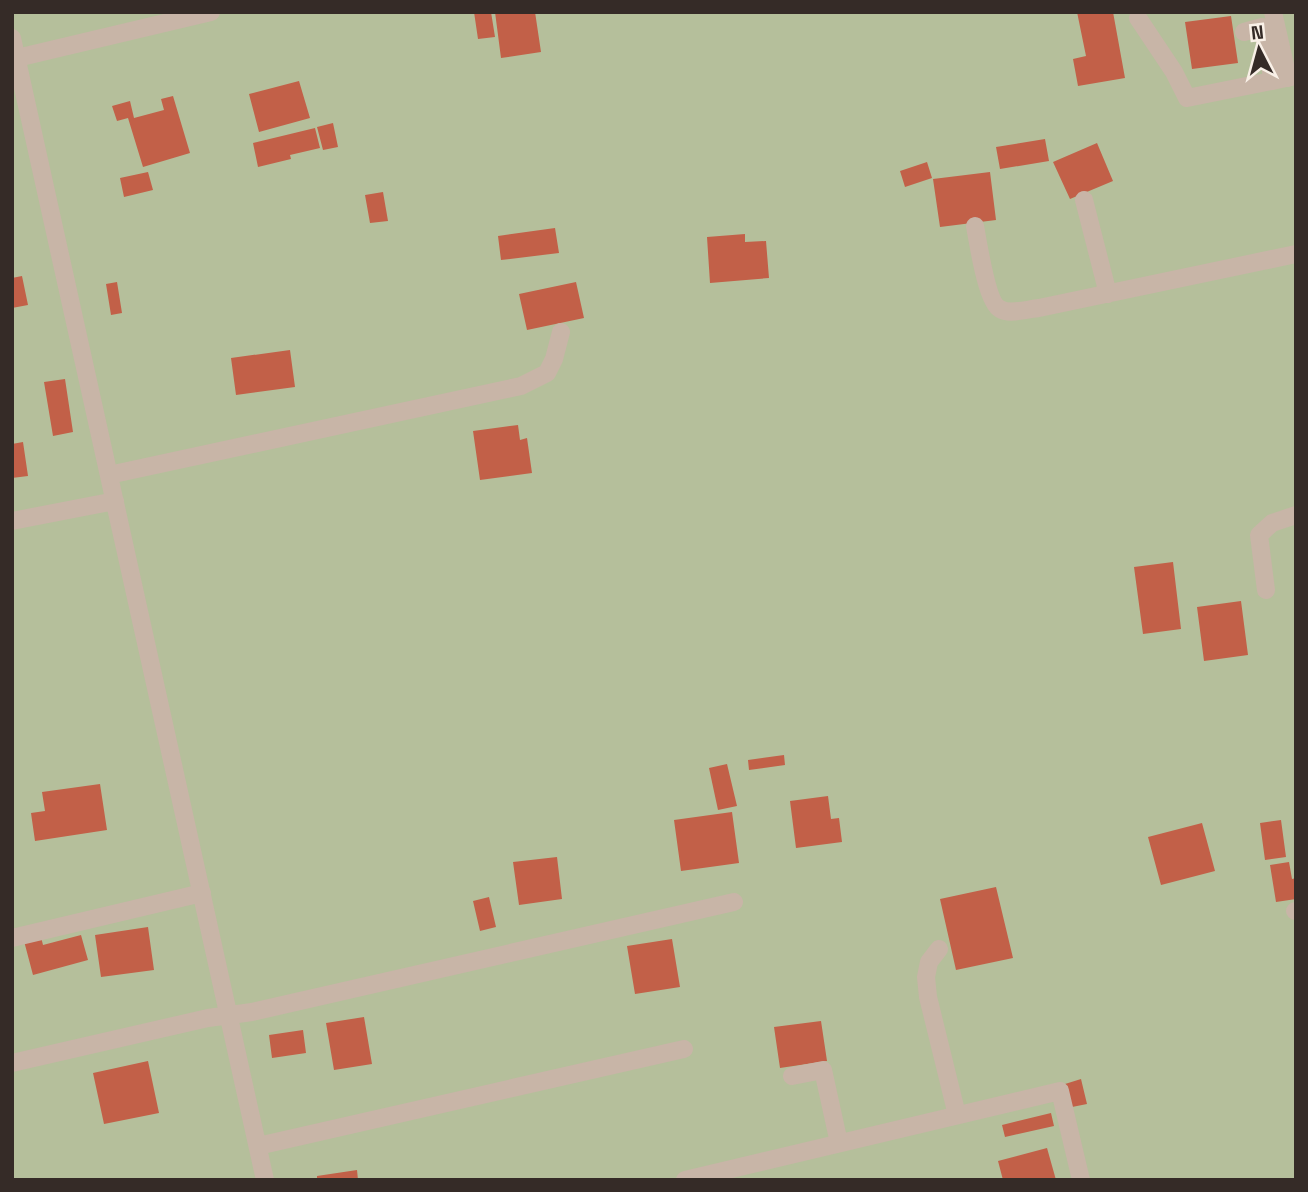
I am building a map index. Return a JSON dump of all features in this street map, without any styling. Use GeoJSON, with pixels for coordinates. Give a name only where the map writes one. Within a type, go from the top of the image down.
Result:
{"type":"FeatureCollection","features":[{"type":"Feature","properties":{"kind":"street"},"geometry":{"type":"LineString","coordinates":[[17,58],[211,12]]}},
{"type":"Feature","properties":{"kind":"street"},"geometry":{"type":"LineString","coordinates":[[1273,12],[1285,78]]}},
{"type":"Feature","properties":{"kind":"street"},"geometry":{"type":"LineString","coordinates":[[1138,18],[1174,72],[1187,98],[1285,78]]}},
{"type":"Feature","properties":{"kind":"street"},"geometry":{"type":"LineString","coordinates":[[1244,33],[1262,27],[1285,78]]}},
{"type":"Feature","properties":{"kind":"street"},"geometry":{"type":"LineString","coordinates":[[12,38],[265,1180]]}},
{"type":"Feature","properties":{"kind":"street"},"geometry":{"type":"LineString","coordinates":[[1084,200],[1108,294]]}},
{"type":"Feature","properties":{"kind":"street"},"geometry":{"type":"LineString","coordinates":[[975,226],[991,299],[999,309],[1010,311],[1038,308],[1296,254]]}},
{"type":"Feature","properties":{"kind":"street"},"geometry":{"type":"LineString","coordinates":[[109,475],[521,386],[547,373],[554,359],[561,332]]}},
{"type":"Feature","properties":{"kind":"street"},"geometry":{"type":"LineString","coordinates":[[12,521],[115,501]]}},
{"type":"Feature","properties":{"kind":"street"},"geometry":{"type":"LineString","coordinates":[[1266,590],[1259,535],[1272,523],[1296,515]]}},
{"type":"Feature","properties":{"kind":"street"},"geometry":{"type":"LineString","coordinates":[[12,937],[202,893]]}},
{"type":"Feature","properties":{"kind":"street"},"geometry":{"type":"LineString","coordinates":[[12,1063],[208,1018],[266,1009],[734,902]]}},
{"type":"Feature","properties":{"kind":"street"},"geometry":{"type":"LineString","coordinates":[[939,949],[929,962],[926,976],[928,997],[957,1115]]}},
{"type":"Feature","properties":{"kind":"street"},"geometry":{"type":"LineString","coordinates":[[258,1146],[684,1049]]}},
{"type":"Feature","properties":{"kind":"street"},"geometry":{"type":"LineString","coordinates":[[792,1076],[823,1070],[839,1143]]}},
{"type":"Feature","properties":{"kind":"street"},"geometry":{"type":"LineString","coordinates":[[685,1180],[1060,1091],[1081,1180]]}},
{"type":"Feature","properties":{"kind":"green space"},"geometry":{"type":"Polygon","coordinates":[[[12,12],[1296,12],[1296,1180],[12,1180],[12,12]]]}},
{"type":"Feature","properties":{"kind":"building"},"geometry":{"type":"Polygon","coordinates":[[[474,12],[491,12],[495,37],[478,39],[474,12]]]}},
{"type":"Feature","properties":{"kind":"building"},"geometry":{"type":"Polygon","coordinates":[[[495,12],[535,12],[541,52],[501,58],[495,12]]]}},
{"type":"Feature","properties":{"kind":"building"},"geometry":{"type":"Polygon","coordinates":[[[1077,12],[1113,12],[1125,78],[1078,86],[1073,59],[1086,56],[1077,12]]]}},
{"type":"Feature","properties":{"kind":"building"},"geometry":{"type":"Polygon","coordinates":[[[1231,16],[1238,63],[1192,69],[1185,22],[1231,16]]]}},
{"type":"Feature","properties":{"kind":"building"},"geometry":{"type":"Polygon","coordinates":[[[299,81],[310,118],[259,132],[249,94],[299,81]]]}},
{"type":"Feature","properties":{"kind":"building"},"geometry":{"type":"Polygon","coordinates":[[[173,96],[190,153],[143,167],[128,118],[117,121],[112,106],[130,101],[134,118],[164,110],[161,99],[173,96]]]}},
{"type":"Feature","properties":{"kind":"building"},"geometry":{"type":"Polygon","coordinates":[[[333,123],[338,147],[323,150],[317,127],[333,123]]]}},
{"type":"Feature","properties":{"kind":"building"},"geometry":{"type":"Polygon","coordinates":[[[315,128],[320,148],[258,167],[253,143],[315,128]]]}},
{"type":"Feature","properties":{"kind":"building"},"geometry":{"type":"Polygon","coordinates":[[[1045,139],[1049,161],[1000,169],[996,147],[1045,139]]]}},
{"type":"Feature","properties":{"kind":"building"},"geometry":{"type":"Polygon","coordinates":[[[1097,143],[1113,181],[1070,199],[1053,162],[1097,143]]]}},
{"type":"Feature","properties":{"kind":"building"},"geometry":{"type":"Polygon","coordinates":[[[927,162],[932,178],[905,187],[900,171],[927,162]]]}},
{"type":"Feature","properties":{"kind":"building"},"geometry":{"type":"Polygon","coordinates":[[[148,172],[153,190],[124,197],[120,178],[148,172]]]}},
{"type":"Feature","properties":{"kind":"building"},"geometry":{"type":"Polygon","coordinates":[[[990,172],[996,220],[940,227],[933,179],[990,172]]]}},
{"type":"Feature","properties":{"kind":"building"},"geometry":{"type":"Polygon","coordinates":[[[383,192],[388,221],[370,223],[365,195],[383,192]]]}},
{"type":"Feature","properties":{"kind":"building"},"geometry":{"type":"Polygon","coordinates":[[[555,228],[559,253],[501,260],[498,236],[555,228]]]}},
{"type":"Feature","properties":{"kind":"building"},"geometry":{"type":"Polygon","coordinates":[[[745,234],[745,242],[766,241],[769,278],[710,283],[707,237],[745,234]]]}},
{"type":"Feature","properties":{"kind":"building"},"geometry":{"type":"Polygon","coordinates":[[[22,276],[28,305],[12,308],[12,278],[22,276]]]}},
{"type":"Feature","properties":{"kind":"building"},"geometry":{"type":"Polygon","coordinates":[[[117,282],[122,313],[111,315],[106,284],[117,282]]]}},
{"type":"Feature","properties":{"kind":"building"},"geometry":{"type":"Polygon","coordinates":[[[576,282],[584,318],[527,330],[519,294],[576,282]]]}},
{"type":"Feature","properties":{"kind":"building"},"geometry":{"type":"Polygon","coordinates":[[[290,350],[295,387],[236,395],[231,358],[290,350]]]}},
{"type":"Feature","properties":{"kind":"building"},"geometry":{"type":"Polygon","coordinates":[[[65,379],[73,432],[53,436],[44,382],[65,379]]]}},
{"type":"Feature","properties":{"kind":"building"},"geometry":{"type":"Polygon","coordinates":[[[518,425],[520,440],[527,438],[532,473],[480,480],[473,431],[518,425]]]}},
{"type":"Feature","properties":{"kind":"building"},"geometry":{"type":"Polygon","coordinates":[[[23,442],[28,476],[12,478],[12,444],[23,442]]]}},
{"type":"Feature","properties":{"kind":"building"},"geometry":{"type":"Polygon","coordinates":[[[1173,562],[1181,629],[1143,634],[1134,567],[1173,562]]]}},
{"type":"Feature","properties":{"kind":"building"},"geometry":{"type":"Polygon","coordinates":[[[1241,601],[1248,655],[1204,661],[1197,607],[1241,601]]]}},
{"type":"Feature","properties":{"kind":"building"},"geometry":{"type":"Polygon","coordinates":[[[784,755],[785,765],[749,770],[748,760],[784,755]]]}},
{"type":"Feature","properties":{"kind":"building"},"geometry":{"type":"Polygon","coordinates":[[[727,764],[737,806],[718,810],[709,768],[727,764]]]}},
{"type":"Feature","properties":{"kind":"building"},"geometry":{"type":"Polygon","coordinates":[[[100,784],[107,830],[35,841],[31,813],[45,811],[42,792],[100,784]]]}},
{"type":"Feature","properties":{"kind":"building"},"geometry":{"type":"Polygon","coordinates":[[[828,796],[831,819],[839,818],[842,842],[796,848],[790,801],[828,796]]]}},
{"type":"Feature","properties":{"kind":"building"},"geometry":{"type":"Polygon","coordinates":[[[732,812],[739,863],[681,871],[674,820],[732,812]]]}},
{"type":"Feature","properties":{"kind":"building"},"geometry":{"type":"Polygon","coordinates":[[[1281,820],[1286,857],[1265,860],[1260,823],[1281,820]]]}},
{"type":"Feature","properties":{"kind":"building"},"geometry":{"type":"Polygon","coordinates":[[[1202,823],[1215,871],[1161,885],[1148,837],[1202,823]]]}},
{"type":"Feature","properties":{"kind":"building"},"geometry":{"type":"Polygon","coordinates":[[[557,857],[562,899],[519,905],[513,862],[557,857]]]}},
{"type":"Feature","properties":{"kind":"building"},"geometry":{"type":"Polygon","coordinates":[[[1289,862],[1292,879],[1296,878],[1296,899],[1276,902],[1270,865],[1289,862]]]}},
{"type":"Feature","properties":{"kind":"building"},"geometry":{"type":"Polygon","coordinates":[[[996,887],[1013,958],[956,970],[940,899],[996,887]]]}},
{"type":"Feature","properties":{"kind":"building"},"geometry":{"type":"Polygon","coordinates":[[[489,897],[496,927],[480,931],[473,901],[489,897]]]}},
{"type":"Feature","properties":{"kind":"building"},"geometry":{"type":"Polygon","coordinates":[[[148,927],[154,970],[101,977],[95,935],[148,927]]]}},
{"type":"Feature","properties":{"kind":"building"},"geometry":{"type":"Polygon","coordinates":[[[81,935],[88,960],[33,975],[24,941],[41,937],[43,945],[81,935]]]}},
{"type":"Feature","properties":{"kind":"building"},"geometry":{"type":"Polygon","coordinates":[[[672,939],[680,987],[635,994],[627,946],[672,939]]]}},
{"type":"Feature","properties":{"kind":"building"},"geometry":{"type":"Polygon","coordinates":[[[364,1017],[372,1064],[334,1070],[326,1023],[364,1017]]]}},
{"type":"Feature","properties":{"kind":"building"},"geometry":{"type":"Polygon","coordinates":[[[821,1021],[827,1061],[780,1068],[774,1027],[821,1021]]]}},
{"type":"Feature","properties":{"kind":"building"},"geometry":{"type":"Polygon","coordinates":[[[303,1030],[306,1053],[272,1058],[269,1035],[303,1030]]]}},
{"type":"Feature","properties":{"kind":"building"},"geometry":{"type":"Polygon","coordinates":[[[148,1061],[159,1113],[104,1124],[93,1073],[148,1061]]]}},
{"type":"Feature","properties":{"kind":"building"},"geometry":{"type":"Polygon","coordinates":[[[1081,1079],[1087,1104],[1072,1107],[1065,1084],[1081,1079]]]}},
{"type":"Feature","properties":{"kind":"building"},"geometry":{"type":"Polygon","coordinates":[[[1051,1113],[1054,1126],[1005,1137],[1002,1125],[1051,1113]]]}},
{"type":"Feature","properties":{"kind":"building"},"geometry":{"type":"Polygon","coordinates":[[[1047,1148],[1056,1180],[1003,1180],[998,1161],[1047,1148]]]}},
{"type":"Feature","properties":{"kind":"building"},"geometry":{"type":"Polygon","coordinates":[[[357,1170],[358,1180],[317,1180],[317,1176],[357,1170]]]}}]}
